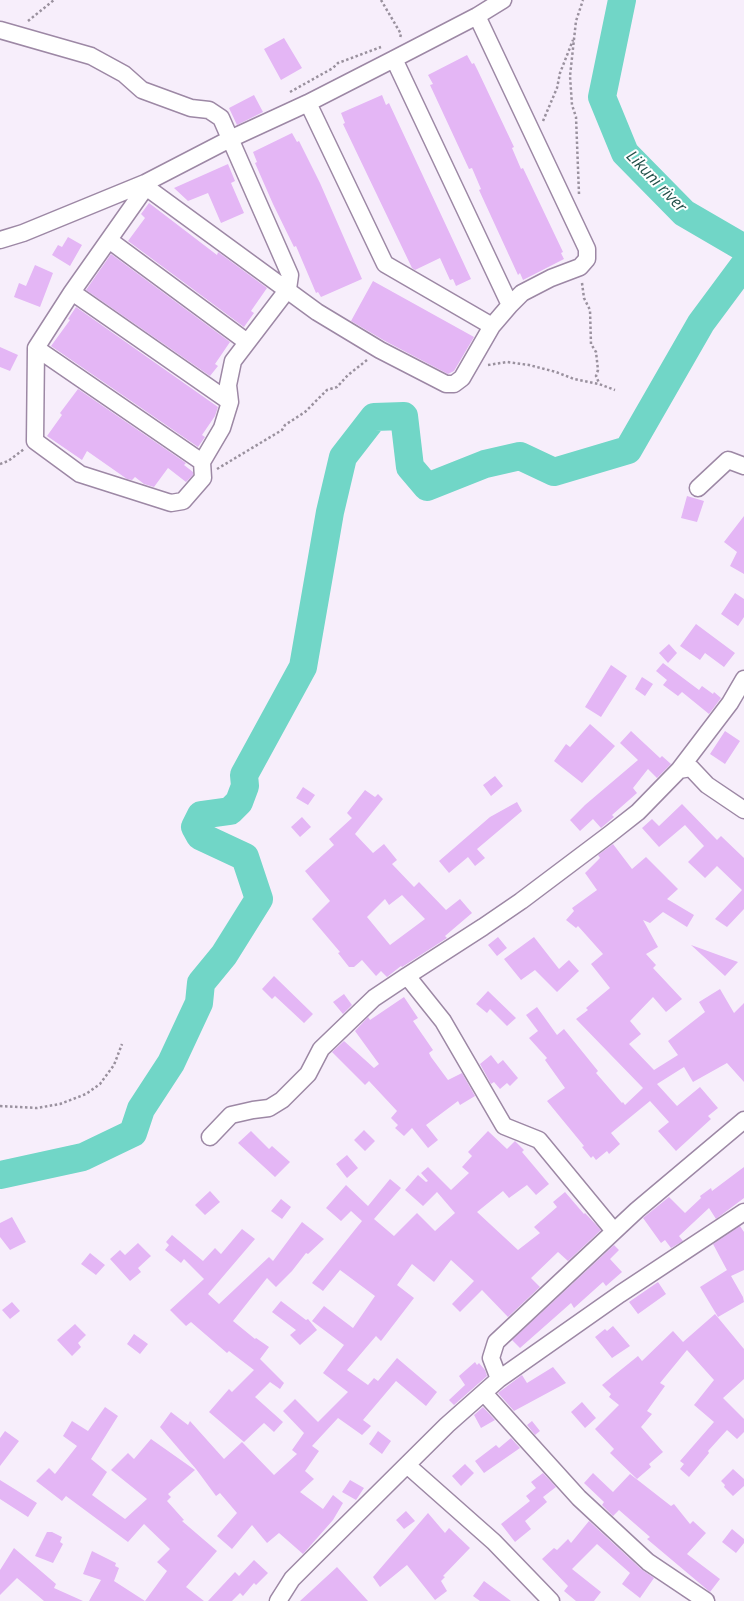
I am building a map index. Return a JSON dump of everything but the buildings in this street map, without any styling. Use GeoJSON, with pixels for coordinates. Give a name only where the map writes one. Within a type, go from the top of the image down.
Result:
{"type":"FeatureCollection","features":[{"type":"Feature","properties":{"kind":"street"},"geometry":{"type":"LineString","coordinates":[[0,240],[23,233],[146,185],[230,139],[308,103],[389,52],[477,16],[503,0]]}},
{"type":"Feature","properties":{"kind":"street"},"geometry":{"type":"LineString","coordinates":[[146,185],[317,312],[380,350],[446,384],[454,384],[462,378],[492,326],[522,293],[580,267],[587,259],[587,249],[477,16]]}},
{"type":"Feature","properties":{"kind":"street"},"geometry":{"type":"LineString","coordinates":[[7,32],[91,56],[124,74],[142,90],[191,108],[210,110],[221,118],[290,275],[288,289],[233,361],[228,384],[230,402],[222,428],[202,470],[183,500],[171,503],[80,474],[35,441],[36,348],[146,185]]}},
{"type":"Feature","properties":{"kind":"street"},"geometry":{"type":"LineString","coordinates":[[389,52],[510,305]]}},
{"type":"Feature","properties":{"kind":"street"},"geometry":{"type":"LineString","coordinates":[[308,103],[385,264],[492,326]]}},
{"type":"Feature","properties":{"kind":"street"},"geometry":{"type":"LineString","coordinates":[[109,240],[248,342]]}},
{"type":"Feature","properties":{"kind":"street"},"geometry":{"type":"LineString","coordinates":[[72,292],[230,402]]}},
{"type":"Feature","properties":{"kind":"street"},"geometry":{"type":"LineString","coordinates":[[36,348],[202,470]]}},
{"type":"Feature","properties":{"kind":"street"},"geometry":{"type":"LineString","coordinates":[[698,488],[728,460],[744,466]]}},
{"type":"Feature","properties":{"kind":"street"},"geometry":{"type":"LineString","coordinates":[[210,1137],[231,1115],[269,1108],[282,1100],[308,1074],[322,1049],[374,998],[484,928],[638,812],[679,770],[730,703],[744,679]]}},
{"type":"Feature","properties":{"kind":"street"},"geometry":{"type":"LineString","coordinates":[[679,770],[691,768],[707,785],[744,810]]}},
{"type":"Feature","properties":{"kind":"street"},"geometry":{"type":"LineString","coordinates":[[407,976],[443,1021],[504,1126],[539,1140],[614,1231]]}},
{"type":"Feature","properties":{"kind":"street"},"geometry":{"type":"LineString","coordinates":[[499,1379],[491,1358],[496,1342],[614,1231],[744,1120]]}},
{"type":"Feature","properties":{"kind":"street"},"geometry":{"type":"LineString","coordinates":[[278,1601],[292,1579],[447,1425],[499,1379],[620,1294],[744,1212]]}},
{"type":"Feature","properties":{"kind":"street"},"geometry":{"type":"LineString","coordinates":[[484,1393],[579,1498],[648,1562],[706,1601]]}},
{"type":"Feature","properties":{"kind":"street"},"geometry":{"type":"LineString","coordinates":[[407,1465],[494,1542],[551,1601]]}},
{"type":"Feature","properties":{"kind":"path"},"geometry":{"type":"LineString","coordinates":[[7,32],[54,0]]}},
{"type":"Feature","properties":{"kind":"path"},"geometry":{"type":"LineString","coordinates":[[380,0],[401,34],[399,42]]}},
{"type":"Feature","properties":{"kind":"path"},"geometry":{"type":"LineString","coordinates":[[573,220],[579,193],[576,116],[572,105],[570,76],[576,21],[583,0]]}},
{"type":"Feature","properties":{"kind":"path"},"geometry":{"type":"LineString","coordinates":[[533,134],[545,119],[574,38]]}},
{"type":"Feature","properties":{"kind":"path"},"geometry":{"type":"LineString","coordinates":[[287,94],[333,68],[338,63],[370,50],[389,52]]}},
{"type":"Feature","properties":{"kind":"path"},"geometry":{"type":"LineString","coordinates":[[580,267],[584,298],[590,310],[591,344],[596,352],[598,370],[596,376],[599,384]]}},
{"type":"Feature","properties":{"kind":"path"},"geometry":{"type":"LineString","coordinates":[[202,470],[282,430],[305,412],[327,390],[336,387],[380,350]]}},
{"type":"Feature","properties":{"kind":"path"},"geometry":{"type":"LineString","coordinates":[[469,366],[506,362],[529,365],[556,372],[574,380],[599,384],[615,390]]}},
{"type":"Feature","properties":{"kind":"path"},"geometry":{"type":"LineString","coordinates":[[0,464],[8,461],[35,441]]}},
{"type":"Feature","properties":{"kind":"path"},"geometry":{"type":"LineString","coordinates":[[0,1106],[37,1108],[60,1104],[86,1094],[105,1078],[114,1065],[122,1044]]}},
{"type":"Feature","properties":{"kind":"waterway","name":"Likuni river"},"geometry":{"type":"LineString","coordinates":[[622,0],[602,97],[625,153],[684,213],[744,248]]}},
{"type":"Feature","properties":{"kind":"waterway"},"geometry":{"type":"LineString","coordinates":[[0,1175],[83,1157],[133,1133],[141,1109],[171,1063],[199,1003],[201,983],[224,955],[259,899],[245,857],[200,836],[195,827],[201,815],[230,811],[239,802],[245,786],[244,775],[303,667],[330,512],[343,457],[374,417],[404,416],[410,467],[427,487],[485,464],[520,456],[554,472],[628,450],[701,323],[744,265]]}}]}
